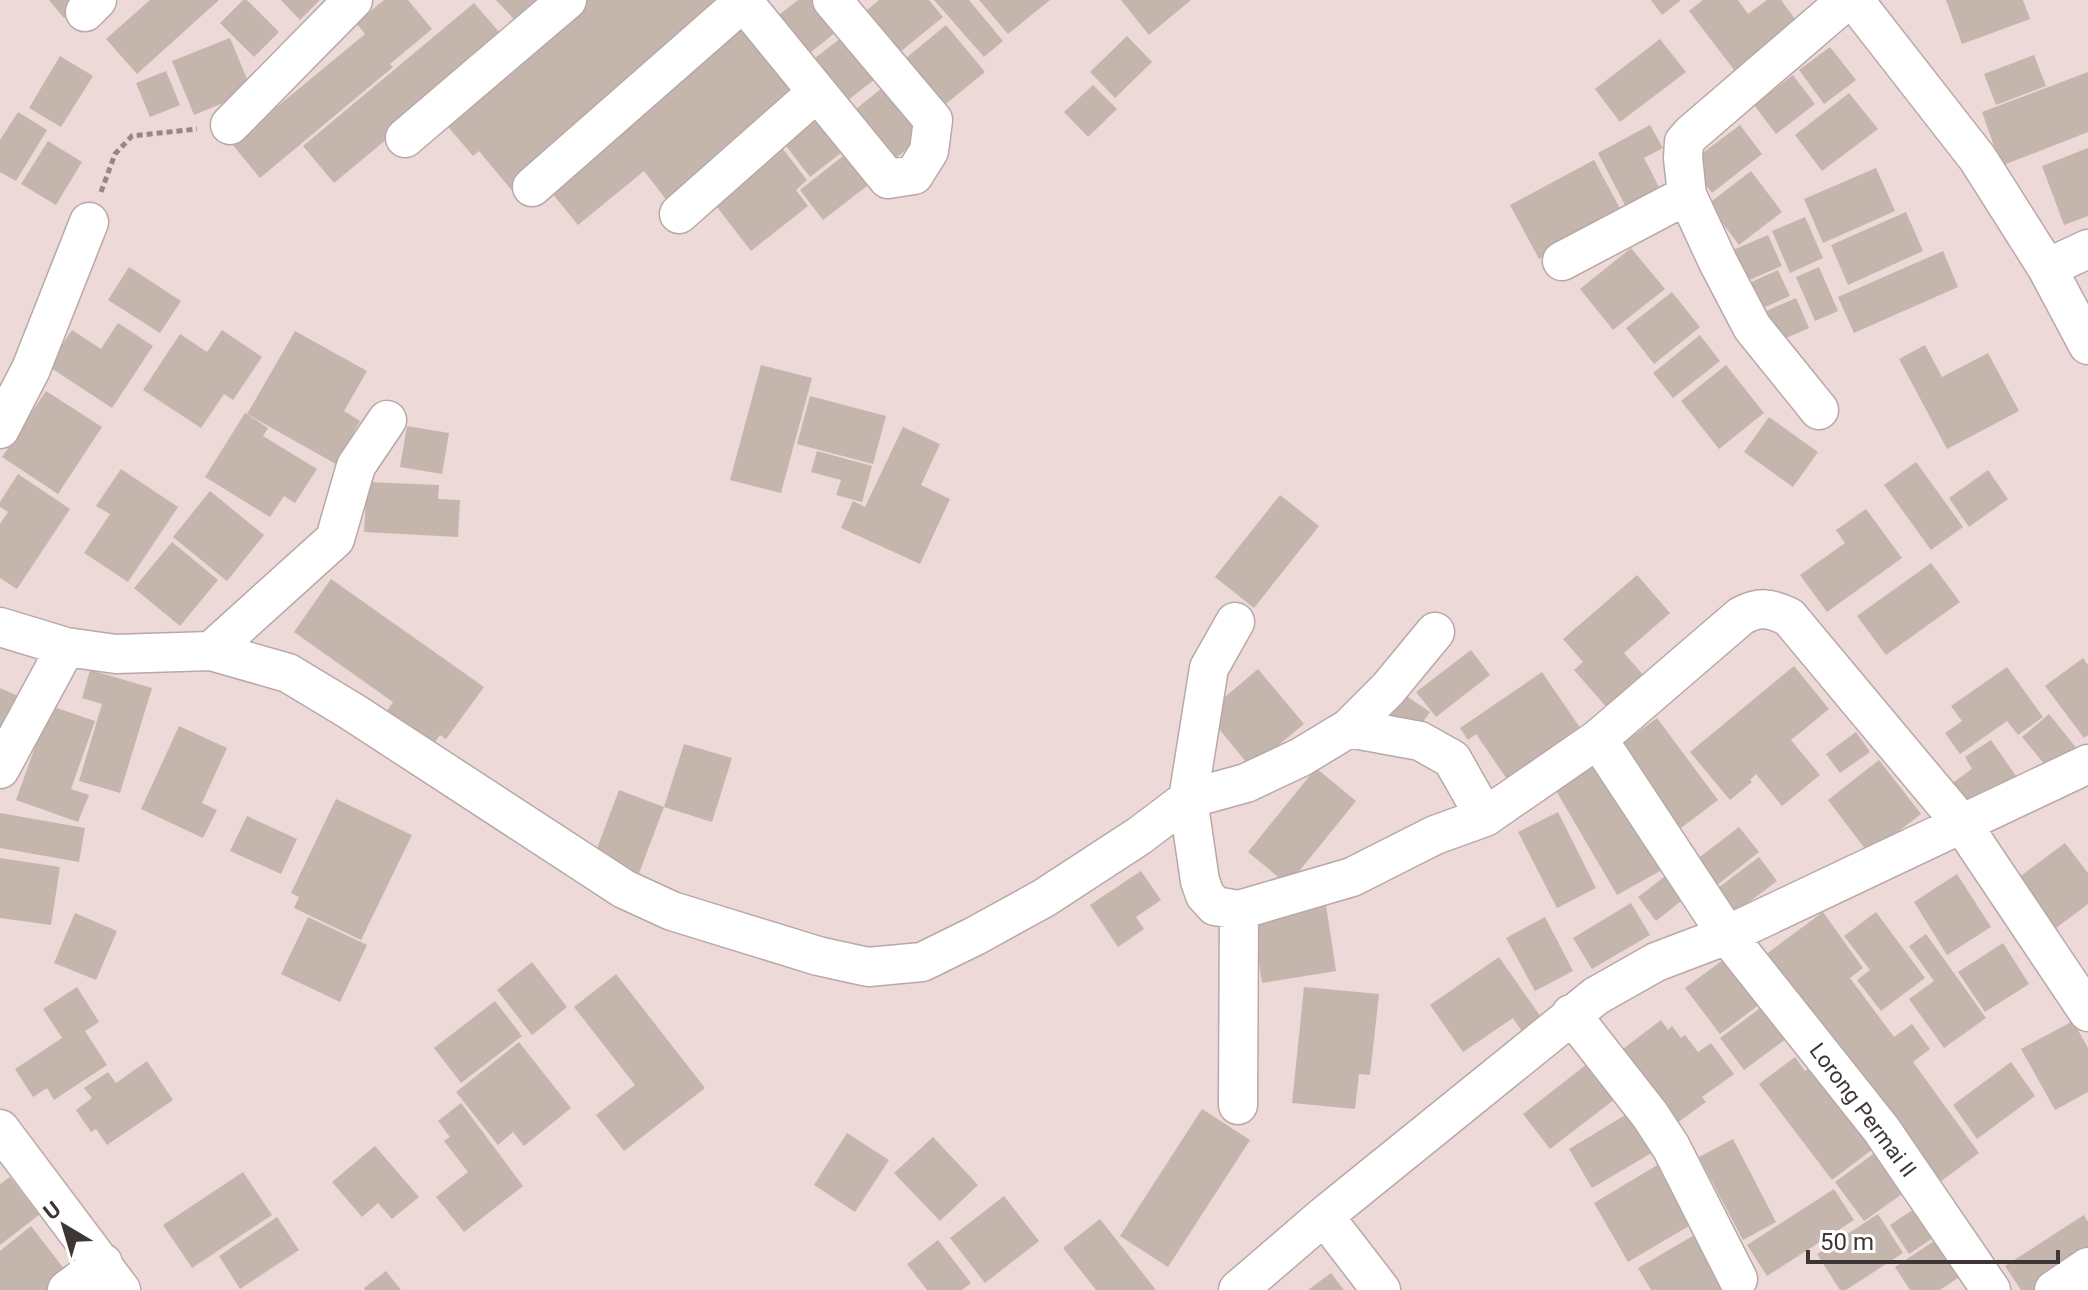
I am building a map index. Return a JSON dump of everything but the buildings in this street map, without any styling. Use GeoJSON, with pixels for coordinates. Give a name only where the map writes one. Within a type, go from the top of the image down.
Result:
{"type":"FeatureCollection","features":[{"type":"Feature","properties":{"kind":"street"},"geometry":{"type":"LineString","coordinates":[[230,125],[353,0]]}},
{"type":"Feature","properties":{"kind":"street"},"geometry":{"type":"LineString","coordinates":[[405,138],[567,0]]}},
{"type":"Feature","properties":{"kind":"street"},"geometry":{"type":"LineString","coordinates":[[532,187],[742,1],[888,179],[914,175],[929,151],[933,120],[832,0]]}},
{"type":"Feature","properties":{"kind":"street"},"geometry":{"type":"LineString","coordinates":[[1819,410],[1752,327],[1718,262],[1687,195],[1684,142],[1847,0]]}},
{"type":"Feature","properties":{"kind":"street"},"geometry":{"type":"LineString","coordinates":[[1854,0],[1978,159],[2047,268],[2088,345]]}},
{"type":"Feature","properties":{"kind":"street"},"geometry":{"type":"LineString","coordinates":[[679,214],[816,93]]}},
{"type":"Feature","properties":{"kind":"street"},"geometry":{"type":"LineString","coordinates":[[1562,261],[1687,195]]}},
{"type":"Feature","properties":{"kind":"street"},"geometry":{"type":"LineString","coordinates":[[0,429],[31,369],[89,222]]}},
{"type":"Feature","properties":{"kind":"street"},"geometry":{"type":"LineString","coordinates":[[2047,268],[2088,249]]}},
{"type":"Feature","properties":{"kind":"street"},"geometry":{"type":"LineString","coordinates":[[211,651],[335,539],[356,466],[387,420]]}},
{"type":"Feature","properties":{"kind":"street"},"geometry":{"type":"LineString","coordinates":[[1235,622],[1209,668],[1188,799],[1200,881],[1205,895],[1215,906],[1239,910],[1352,877],[1435,835],[1485,817],[1598,739],[1741,616],[1758,607],[1789,617],[1962,824],[2088,1012]]}},
{"type":"Feature","properties":{"kind":"street"},"geometry":{"type":"LineString","coordinates":[[0,627],[66,647],[116,654],[211,651],[288,673],[624,889],[672,911],[735,932],[868,967],[922,962],[1044,898],[1139,836],[1188,799],[1246,783],[1301,757],[1349,728],[1388,689],[1435,632]]}},
{"type":"Feature","properties":{"kind":"street"},"geometry":{"type":"LineString","coordinates":[[0,769],[66,647]]}},
{"type":"Feature","properties":{"kind":"street"},"geometry":{"type":"LineString","coordinates":[[1349,728],[1420,741],[1452,759],[1485,817]]}},
{"type":"Feature","properties":{"kind":"street","name":"Lorong Permai II"},"geometry":{"type":"LineString","coordinates":[[1609,756],[1727,935],[1881,1129],[1991,1290]]}},
{"type":"Feature","properties":{"kind":"street"},"geometry":{"type":"LineString","coordinates":[[1238,1290],[1324,1216],[1596,996],[1656,962],[1727,935],[2088,764]]}},
{"type":"Feature","properties":{"kind":"street"},"geometry":{"type":"LineString","coordinates":[[1238,1105],[1239,910]]}},
{"type":"Feature","properties":{"kind":"street"},"geometry":{"type":"LineString","coordinates":[[1571,1014],[1650,1115],[1671,1147],[1738,1279]]}},
{"type":"Feature","properties":{"kind":"street"},"geometry":{"type":"LineString","coordinates":[[0,1129],[112,1276],[67,1290]]}},
{"type":"Feature","properties":{"kind":"street"},"geometry":{"type":"LineString","coordinates":[[1324,1216],[1381,1290]]}},
{"type":"Feature","properties":{"kind":"street"},"geometry":{"type":"LineString","coordinates":[[2054,1290],[2088,1267]]}},
{"type":"Feature","properties":{"kind":"path"},"geometry":{"type":"LineString","coordinates":[[89,222],[115,154],[132,136],[230,125]]}}]}
